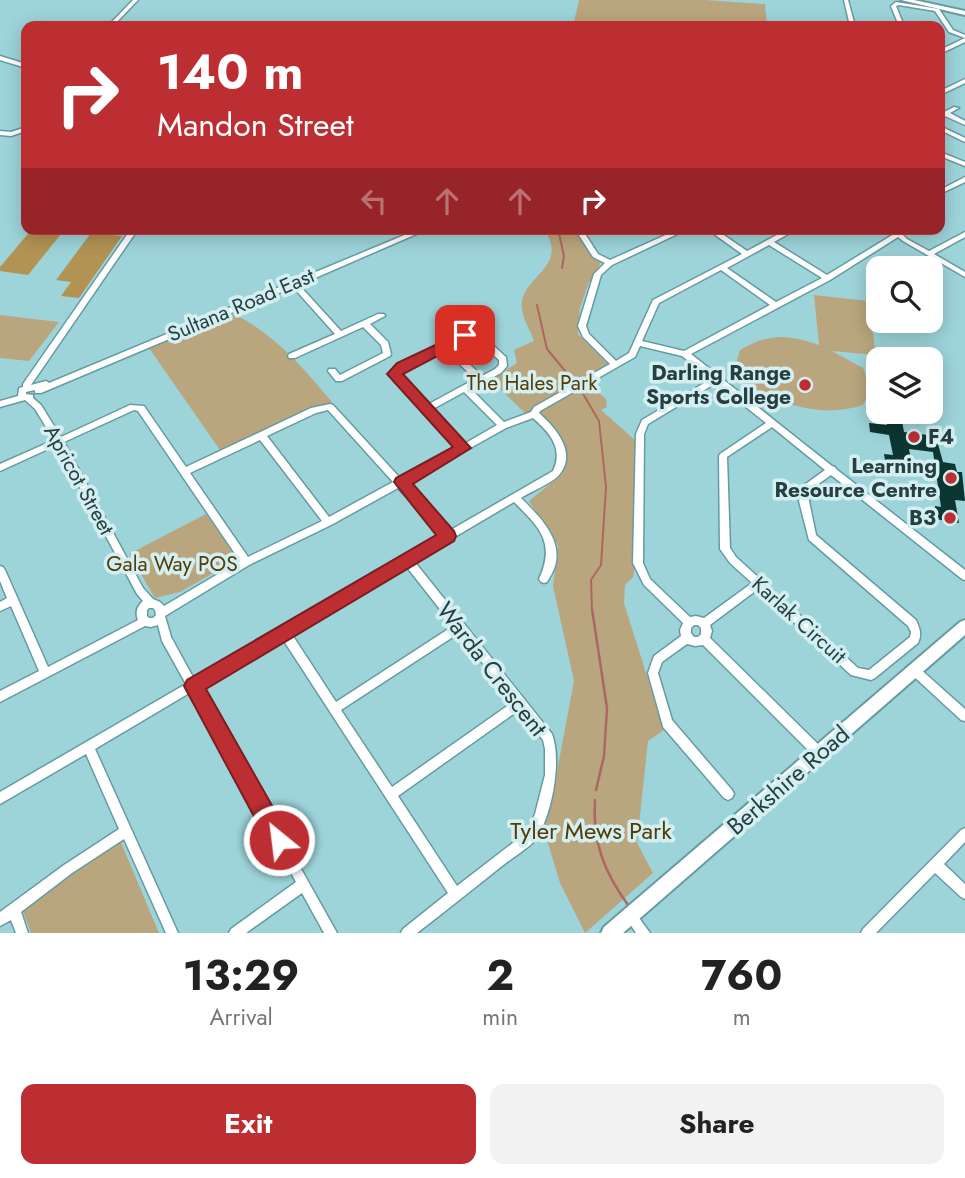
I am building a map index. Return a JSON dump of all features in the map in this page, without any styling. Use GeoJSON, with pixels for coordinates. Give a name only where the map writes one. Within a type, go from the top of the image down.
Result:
{"type":"FeatureCollection","features":[{"type":"Feature","properties":{"kind":"main road"},"geometry":{"type":"LineString","coordinates":[[904,0],[965,13]]}},
{"type":"Feature","properties":{"kind":"main road","name":"Berkshire Road"},"geometry":{"type":"LineString","coordinates":[[610,933],[965,626]]}},
{"type":"Feature","properties":{"kind":"street"},"geometry":{"type":"LineString","coordinates":[[115,21],[136,0]]}},
{"type":"Feature","properties":{"kind":"street"},"geometry":{"type":"LineString","coordinates":[[846,0],[852,21]]}},
{"type":"Feature","properties":{"kind":"street"},"geometry":{"type":"LineString","coordinates":[[900,21],[895,4],[937,10],[944,21]]}},
{"type":"Feature","properties":{"kind":"street"},"geometry":{"type":"LineString","coordinates":[[945,22],[951,31],[965,38]]}},
{"type":"Feature","properties":{"kind":"street"},"geometry":{"type":"LineString","coordinates":[[945,49],[965,38]]}},
{"type":"Feature","properties":{"kind":"street"},"geometry":{"type":"LineString","coordinates":[[0,58],[21,64]]}},
{"type":"Feature","properties":{"kind":"street"},"geometry":{"type":"LineString","coordinates":[[945,91],[965,81]]}},
{"type":"Feature","properties":{"kind":"street"},"geometry":{"type":"LineString","coordinates":[[945,114],[956,108]]}},
{"type":"Feature","properties":{"kind":"street"},"geometry":{"type":"LineString","coordinates":[[945,116],[965,123]]}},
{"type":"Feature","properties":{"kind":"street"},"geometry":{"type":"LineString","coordinates":[[945,130],[965,140]]}},
{"type":"Feature","properties":{"kind":"street"},"geometry":{"type":"LineString","coordinates":[[0,133],[11,134],[21,131]]}},
{"type":"Feature","properties":{"kind":"street"},"geometry":{"type":"LineString","coordinates":[[945,156],[965,164]]}},
{"type":"Feature","properties":{"kind":"street"},"geometry":{"type":"LineString","coordinates":[[945,189],[965,178]]}},
{"type":"Feature","properties":{"kind":"street"},"geometry":{"type":"LineString","coordinates":[[929,254],[965,234]]}},
{"type":"Feature","properties":{"kind":"street"},"geometry":{"type":"LineString","coordinates":[[31,389],[131,235]]}},
{"type":"Feature","properties":{"kind":"street","name":"Sultana Road East"},"geometry":{"type":"LineString","coordinates":[[3,403],[31,389],[57,381],[410,235]]}},
{"type":"Feature","properties":{"kind":"street"},"geometry":{"type":"LineString","coordinates":[[582,235],[595,255],[610,263]]}},
{"type":"Feature","properties":{"kind":"street"},"geometry":{"type":"LineString","coordinates":[[615,365],[586,335],[582,326],[598,274],[610,263],[672,235]]}},
{"type":"Feature","properties":{"kind":"street"},"geometry":{"type":"LineString","coordinates":[[719,235],[747,253]]}},
{"type":"Feature","properties":{"kind":"street"},"geometry":{"type":"LineString","coordinates":[[0,697],[246,562],[328,522],[503,426],[532,414],[577,385],[632,355],[652,307],[782,235]]}},
{"type":"Feature","properties":{"kind":"street"},"geometry":{"type":"LineString","coordinates":[[687,356],[827,278],[891,235]]}},
{"type":"Feature","properties":{"kind":"street"},"geometry":{"type":"LineString","coordinates":[[899,235],[965,275]]}},
{"type":"Feature","properties":{"kind":"street"},"geometry":{"type":"LineString","coordinates":[[769,242],[827,278]]}},
{"type":"Feature","properties":{"kind":"street"},"geometry":{"type":"LineString","coordinates":[[721,267],[775,305]]}},
{"type":"Feature","properties":{"kind":"street"},"geometry":{"type":"LineString","coordinates":[[293,283],[340,334]]}},
{"type":"Feature","properties":{"kind":"street"},"geometry":{"type":"LineString","coordinates":[[292,356],[381,316]]}},
{"type":"Feature","properties":{"kind":"street"},"geometry":{"type":"LineString","coordinates":[[339,379],[387,354],[385,344],[364,323]]}},
{"type":"Feature","properties":{"kind":"street"},"geometry":{"type":"LineString","coordinates":[[426,409],[503,366],[503,359],[498,353],[474,335],[445,345],[398,369],[395,374],[426,409],[463,448]]}},
{"type":"Feature","properties":{"kind":"street"},"geometry":{"type":"LineString","coordinates":[[639,343],[687,356],[965,576]]}},
{"type":"Feature","properties":{"kind":"street"},"geometry":{"type":"LineString","coordinates":[[445,345],[481,380]]}},
{"type":"Feature","properties":{"kind":"street"},"geometry":{"type":"LineString","coordinates":[[332,371],[346,387]]}},
{"type":"Feature","properties":{"kind":"street"},"geometry":{"type":"LineString","coordinates":[[688,622],[647,582],[639,567],[640,434],[645,422],[716,379]]}},
{"type":"Feature","properties":{"kind":"street"},"geometry":{"type":"LineString","coordinates":[[465,388],[503,426]]}},
{"type":"Feature","properties":{"kind":"street","name":"Apricot Street"},"geometry":{"type":"LineString","coordinates":[[31,389],[38,407],[151,613]]}},
{"type":"Feature","properties":{"kind":"street"},"geometry":{"type":"LineString","coordinates":[[0,468],[133,407],[141,408],[246,562]]}},
{"type":"Feature","properties":{"kind":"street"},"geometry":{"type":"LineString","coordinates":[[186,471],[314,410],[330,407],[402,482],[448,536]]}},
{"type":"Feature","properties":{"kind":"street"},"geometry":{"type":"LineString","coordinates":[[0,799],[556,473],[561,465],[562,448],[558,438],[532,414]]}},
{"type":"Feature","properties":{"kind":"street","name":"Karlak Circuit"},"geometry":{"type":"LineString","coordinates":[[772,422],[726,452],[721,463],[723,542],[729,555],[855,671],[864,676],[871,675],[914,640],[916,632],[912,622],[809,534],[804,501],[806,488],[832,470]]}},
{"type":"Feature","properties":{"kind":"street"},"geometry":{"type":"LineString","coordinates":[[261,435],[328,522]]}},
{"type":"Feature","properties":{"kind":"street"},"geometry":{"type":"LineString","coordinates":[[514,497],[545,528],[550,538],[550,570],[544,579]]}},
{"type":"Feature","properties":{"kind":"street","name":"Warda Crescent"},"geometry":{"type":"LineString","coordinates":[[407,561],[548,738],[553,752],[539,822],[531,836],[407,933]]}},
{"type":"Feature","properties":{"kind":"street"},"geometry":{"type":"LineString","coordinates":[[0,570],[45,672]]}},
{"type":"Feature","properties":{"kind":"street"},"geometry":{"type":"LineString","coordinates":[[704,624],[758,583]]}},
{"type":"Feature","properties":{"kind":"street"},"geometry":{"type":"LineString","coordinates":[[0,607],[13,600]]}},
{"type":"Feature","properties":{"kind":"street"},"geometry":{"type":"LineString","coordinates":[[151,613],[331,933]]}},
{"type":"Feature","properties":{"kind":"street"},"geometry":{"type":"LineString","coordinates":[[694,620],[704,624],[707,630],[704,639],[694,640],[688,637],[684,627],[688,622],[694,620]]}},
{"type":"Feature","properties":{"kind":"street"},"geometry":{"type":"LineString","coordinates":[[334,709],[460,627]]}},
{"type":"Feature","properties":{"kind":"street"},"geometry":{"type":"LineString","coordinates":[[284,632],[456,895]]}},
{"type":"Feature","properties":{"kind":"street"},"geometry":{"type":"LineString","coordinates":[[688,637],[659,659],[653,673],[667,723],[728,794]]}},
{"type":"Feature","properties":{"kind":"street"},"geometry":{"type":"LineString","coordinates":[[704,639],[819,753]]}},
{"type":"Feature","properties":{"kind":"street"},"geometry":{"type":"LineString","coordinates":[[914,670],[965,716]]}},
{"type":"Feature","properties":{"kind":"street"},"geometry":{"type":"LineString","coordinates":[[390,795],[520,703]]}},
{"type":"Feature","properties":{"kind":"street"},"geometry":{"type":"LineString","coordinates":[[88,747],[172,933]]}},
{"type":"Feature","properties":{"kind":"street"},"geometry":{"type":"LineString","coordinates":[[0,920],[68,869],[126,831]]}},
{"type":"Feature","properties":{"kind":"street"},"geometry":{"type":"LineString","coordinates":[[867,933],[965,834]]}},
{"type":"Feature","properties":{"kind":"street"},"geometry":{"type":"LineString","coordinates":[[935,864],[965,893]]}},
{"type":"Feature","properties":{"kind":"street"},"geometry":{"type":"LineString","coordinates":[[235,933],[304,884]]}},
{"type":"Feature","properties":{"kind":"street"},"geometry":{"type":"LineString","coordinates":[[14,911],[22,933]]}},
{"type":"Feature","properties":{"kind":"street"},"geometry":{"type":"LineString","coordinates":[[630,915],[644,933]]}},
{"type":"Feature","properties":{"kind":"green space"},"geometry":{"type":"Polygon","coordinates":[[[579,0],[705,0],[765,4],[767,21],[574,21],[579,0]]]}},
{"type":"Feature","properties":{"kind":"green space","name":"Tyler Mews Park"},"geometry":{"type":"Polygon","coordinates":[[[547,235],[578,235],[592,255],[601,262],[593,280],[589,282],[580,308],[578,334],[611,367],[585,381],[606,399],[607,407],[601,410],[636,441],[635,566],[633,577],[625,585],[624,603],[664,730],[648,741],[637,843],[653,873],[585,933],[560,883],[547,840],[539,832],[549,814],[574,681],[553,586],[558,546],[529,501],[563,473],[562,458],[546,424],[527,415],[491,380],[517,363],[514,350],[534,341],[523,313],[523,298],[548,263],[551,243],[547,235]]]}},
{"type":"Feature","properties":{"kind":"green space"},"geometry":{"type":"Polygon","coordinates":[[[814,295],[866,301],[866,333],[873,333],[875,347],[866,347],[866,354],[832,351],[863,368],[866,376],[866,399],[863,405],[829,410],[795,406],[763,393],[733,374],[740,350],[760,340],[788,337],[819,345],[814,295]]]}},
{"type":"Feature","properties":{"kind":"green space"},"geometry":{"type":"Polygon","coordinates":[[[234,314],[276,342],[332,402],[222,453],[149,348],[234,314]]]}},
{"type":"Feature","properties":{"kind":"green space"},"geometry":{"type":"Polygon","coordinates":[[[0,315],[59,322],[29,361],[0,358],[0,315]]]}},
{"type":"Feature","properties":{"kind":"green space","name":"Gala Way POS"},"geometry":{"type":"Polygon","coordinates":[[[206,514],[238,559],[180,592],[155,598],[129,554],[206,514]]]}},
{"type":"Feature","properties":{"kind":"green space"},"geometry":{"type":"Polygon","coordinates":[[[120,840],[159,933],[31,933],[22,909],[120,840]]]}},
{"type":"Feature","properties":{"kind":"shaded area"},"geometry":{"type":"Polygon","coordinates":[[[27,235],[60,235],[28,275],[0,271],[0,267],[27,235]]]}},
{"type":"Feature","properties":{"kind":"shaded area"},"geometry":{"type":"Polygon","coordinates":[[[90,235],[122,236],[79,298],[61,296],[71,282],[56,280],[90,235]]]}},
{"type":"Feature","properties":{"kind":"building"},"geometry":{"type":"Polygon","coordinates":[[[869,424],[903,424],[904,432],[928,435],[930,443],[938,444],[943,462],[955,464],[957,472],[962,472],[965,501],[955,500],[959,523],[935,519],[935,506],[941,507],[933,452],[909,449],[914,474],[899,472],[900,476],[874,473],[872,465],[886,466],[884,454],[893,455],[889,435],[870,432],[869,424]]]}},
{"type":"Feature","properties":{"kind":"waterway"},"geometry":{"type":"LineString","coordinates":[[559,235],[564,256],[562,268]]}},
{"type":"Feature","properties":{"kind":"waterway"},"geometry":{"type":"LineString","coordinates":[[537,305],[547,349],[575,383]]}},
{"type":"Feature","properties":{"kind":"waterway"},"geometry":{"type":"LineString","coordinates":[[582,392],[599,421],[606,487],[601,565],[591,580],[592,610]]}},
{"type":"Feature","properties":{"kind":"waterway"},"geometry":{"type":"LineString","coordinates":[[592,609],[607,708],[604,756],[596,790]]}},
{"type":"Feature","properties":{"kind":"waterway"},"geometry":{"type":"LineString","coordinates":[[595,800],[601,856],[628,905]]}},
{"type":"Feature","properties":{"kind":"place","name":"Darling Range Sports College"},"geometry":{"type":"Point","coordinates":[805,385]}},
{"type":"Feature","properties":{"kind":"place","name":"F4"},"geometry":{"type":"Point","coordinates":[914,437]}},
{"type":"Feature","properties":{"kind":"place","name":"Learning Resource Centre"},"geometry":{"type":"Point","coordinates":[951,478]}},
{"type":"Feature","properties":{"kind":"place","name":"B3"},"geometry":{"type":"Point","coordinates":[950,518]}},
{"type":"Feature","properties":{"kind":"route"},"geometry":{"type":"LineString","coordinates":[[279,840],[193,686],[448,536],[402,482],[463,448],[395,374],[402,367],[465,335]]}},
{"type":"Feature","properties":{"kind":"park label","name":"The Hales Park"},"geometry":{"type":"Point","coordinates":[532,383]}}]}
